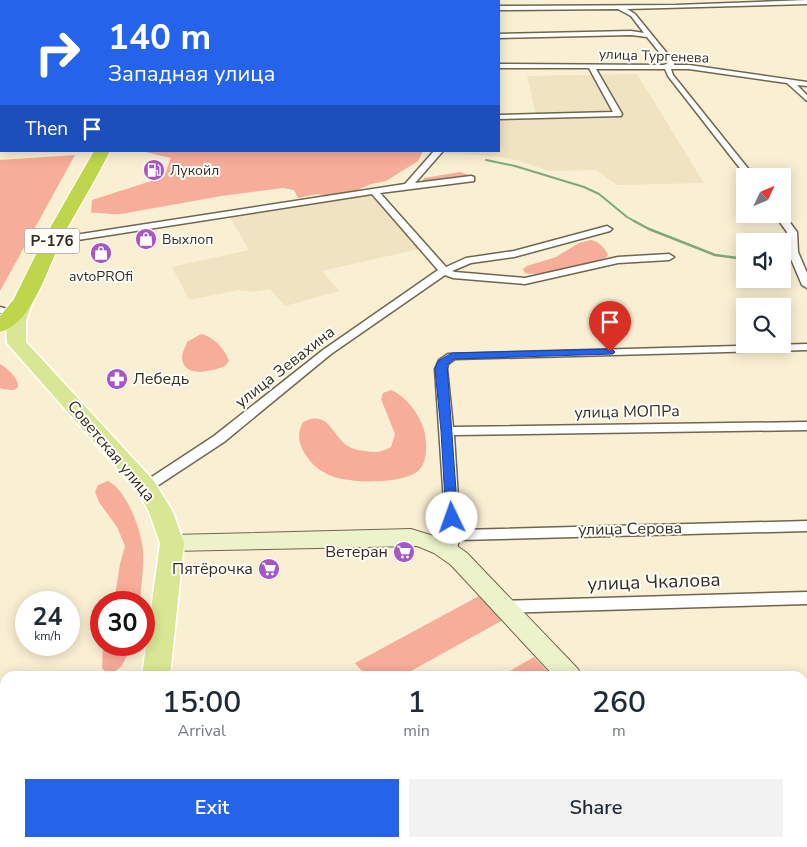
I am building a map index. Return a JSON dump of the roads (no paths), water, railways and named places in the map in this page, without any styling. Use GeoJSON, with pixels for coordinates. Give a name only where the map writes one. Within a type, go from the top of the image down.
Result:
{"type":"FeatureCollection","features":[{"type":"Feature","properties":{"kind":"highway","name":"Р-176"},"geometry":{"type":"LineString","coordinates":[[10,317],[86,184],[102,152]]}},
{"type":"Feature","properties":{"kind":"main road","name":"Советская улица"},"geometry":{"type":"LineString","coordinates":[[10,317],[17,343],[146,487],[161,512],[172,543],[157,671]]}},
{"type":"Feature","properties":{"kind":"main road"},"geometry":{"type":"LineString","coordinates":[[0,348],[28,356]]}},
{"type":"Feature","properties":{"kind":"street"},"geometry":{"type":"LineString","coordinates":[[613,0],[619,7],[633,15],[672,63],[667,66],[670,76],[744,168]]}},
{"type":"Feature","properties":{"kind":"street"},"geometry":{"type":"LineString","coordinates":[[627,0],[636,11],[633,15]]}},
{"type":"Feature","properties":{"kind":"street"},"geometry":{"type":"LineString","coordinates":[[500,8],[807,2]]}},
{"type":"Feature","properties":{"kind":"street"},"geometry":{"type":"LineString","coordinates":[[500,36],[631,33],[648,35]]}},
{"type":"Feature","properties":{"kind":"street","name":"улица Тургенева"},"geometry":{"type":"LineString","coordinates":[[500,66],[667,66],[710,69],[807,84]]}},
{"type":"Feature","properties":{"kind":"street"},"geometry":{"type":"LineString","coordinates":[[500,117],[618,114],[591,66]]}},
{"type":"Feature","properties":{"kind":"street"},"geometry":{"type":"LineString","coordinates":[[789,81],[807,99]]}},
{"type":"Feature","properties":{"kind":"street"},"geometry":{"type":"LineString","coordinates":[[408,186],[438,152]]}},
{"type":"Feature","properties":{"kind":"street"},"geometry":{"type":"LineString","coordinates":[[52,241],[408,186],[471,179]]}},
{"type":"Feature","properties":{"kind":"street"},"geometry":{"type":"LineString","coordinates":[[374,192],[444,271],[453,275],[525,280],[618,260],[669,257]]}},
{"type":"Feature","properties":{"kind":"street"},"geometry":{"type":"LineString","coordinates":[[786,223],[792,232],[793,252],[807,285]]}},
{"type":"Feature","properties":{"kind":"street","name":"улица Зевахина"},"geometry":{"type":"LineString","coordinates":[[146,487],[219,439],[327,352],[444,271],[469,260],[514,254],[607,229]]}},
{"type":"Feature","properties":{"kind":"street"},"geometry":{"type":"LineString","coordinates":[[564,671],[445,543],[447,431],[440,369],[442,364],[452,356],[807,347]]}},
{"type":"Feature","properties":{"kind":"street","name":"улица МОПРа"},"geometry":{"type":"LineString","coordinates":[[447,431],[807,426]]}},
{"type":"Feature","properties":{"kind":"street","name":"улица Серова"},"geometry":{"type":"LineString","coordinates":[[172,543],[411,537],[445,543],[556,531],[807,526]]}},
{"type":"Feature","properties":{"kind":"street","name":"улица Чкалова"},"geometry":{"type":"LineString","coordinates":[[502,606],[807,598]]}},
{"type":"Feature","properties":{"kind":"waterway"},"geometry":{"type":"LineString","coordinates":[[486,160],[515,166],[584,187],[599,194],[636,222]]}},
{"type":"Feature","properties":{"kind":"waterway"},"geometry":{"type":"LineString","coordinates":[[634,221],[649,229],[715,255],[736,258]]}},
{"type":"Feature","properties":{"kind":"place","name":"Лукойл"},"geometry":{"type":"Point","coordinates":[154,170]}},
{"type":"Feature","properties":{"kind":"place","name":"Выхлоп"},"geometry":{"type":"Point","coordinates":[146,239]}},
{"type":"Feature","properties":{"kind":"place","name":"avtoPROfi"},"geometry":{"type":"Point","coordinates":[101,253]}},
{"type":"Feature","properties":{"kind":"place","name":"Лебедь"},"geometry":{"type":"Point","coordinates":[117,379]}},
{"type":"Feature","properties":{"kind":"place","name":"Ветеран"},"geometry":{"type":"Point","coordinates":[404,552]}},
{"type":"Feature","properties":{"kind":"place","name":"Пятёрочка"},"geometry":{"type":"Point","coordinates":[269,569]}}]}
